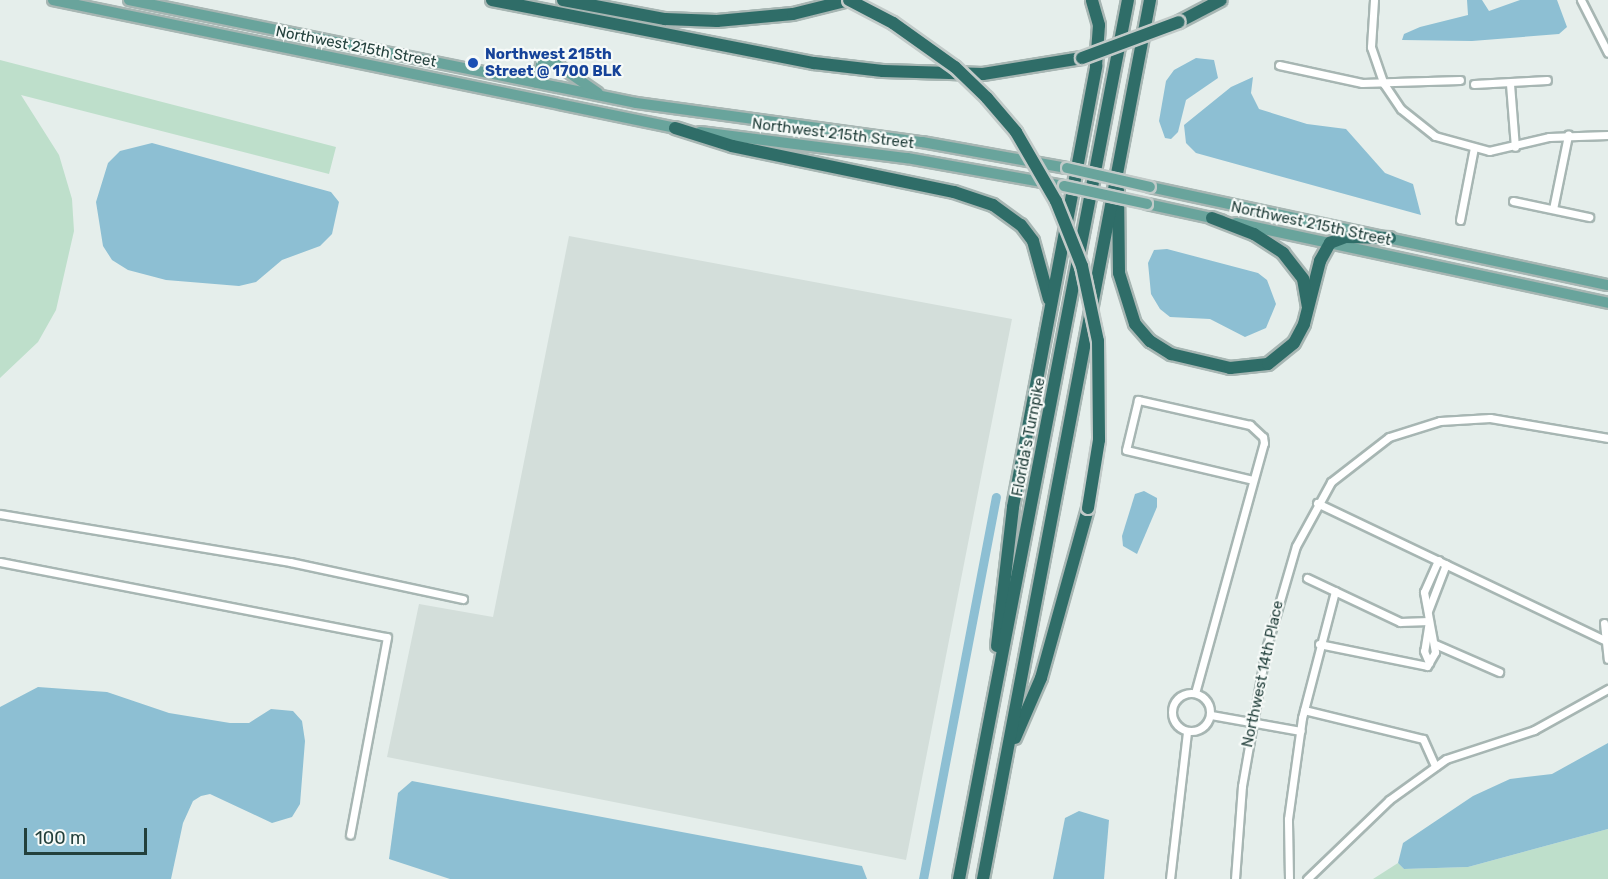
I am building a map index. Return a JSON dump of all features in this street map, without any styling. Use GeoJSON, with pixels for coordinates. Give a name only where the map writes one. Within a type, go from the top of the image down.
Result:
{"type":"FeatureCollection","features":[{"type":"Feature","properties":{"kind":"highway"},"geometry":{"type":"LineString","coordinates":[[492,0],[814,63],[883,72],[983,74],[1082,58],[1179,22],[1221,0]]}},
{"type":"Feature","properties":{"kind":"highway"},"geometry":{"type":"LineString","coordinates":[[563,0],[665,19],[709,21],[769,18],[849,0],[893,23],[955,67],[987,98],[1016,132],[1056,201],[1082,266],[1098,341],[1099,440],[1088,508],[1041,678],[1007,755]]}},
{"type":"Feature","properties":{"kind":"highway"},"geometry":{"type":"LineString","coordinates":[[994,695],[1002,577],[1098,48],[1092,0]]}},
{"type":"Feature","properties":{"kind":"highway","name":"Florida's Turnpike"},"geometry":{"type":"LineString","coordinates":[[959,879],[1128,0]]}},
{"type":"Feature","properties":{"kind":"highway"},"geometry":{"type":"LineString","coordinates":[[983,879],[1150,0]]}},
{"type":"Feature","properties":{"kind":"highway"},"geometry":{"type":"LineString","coordinates":[[675,128],[732,146],[954,192],[993,205],[1021,225],[1038,249],[1050,309]]}},
{"type":"Feature","properties":{"kind":"highway"},"geometry":{"type":"LineString","coordinates":[[1116,177],[1122,206],[1122,287],[1135,324],[1156,346],[1223,366],[1258,367],[1294,343],[1330,243],[1346,237],[1390,238]]}},
{"type":"Feature","properties":{"kind":"highway"},"geometry":{"type":"LineString","coordinates":[[1212,218],[1254,234],[1284,253],[1303,279],[1308,309]]}},
{"type":"Feature","properties":{"kind":"main road","name":"Northwest 215th Street"},"geometry":{"type":"LineString","coordinates":[[53,0],[675,128],[907,158],[1064,186],[1608,303]]}},
{"type":"Feature","properties":{"kind":"main road","name":"Northwest 215th Street"},"geometry":{"type":"LineString","coordinates":[[129,0],[606,98],[937,144],[1068,168],[1608,285]]}},
{"type":"Feature","properties":{"kind":"main road"},"geometry":{"type":"LineString","coordinates":[[537,83],[541,65],[552,61],[606,98]]}},
{"type":"Feature","properties":{"kind":"street"},"geometry":{"type":"LineString","coordinates":[[1374,0],[1371,47],[1384,84],[1401,109],[1436,136],[1489,151],[1568,135],[1608,135]]}},
{"type":"Feature","properties":{"kind":"street"},"geometry":{"type":"LineString","coordinates":[[1581,0],[1608,53]]}},
{"type":"Feature","properties":{"kind":"street"},"geometry":{"type":"LineString","coordinates":[[1279,65],[1384,84],[1460,80]]}},
{"type":"Feature","properties":{"kind":"street"},"geometry":{"type":"LineString","coordinates":[[1474,84],[1510,84],[1547,80]]}},
{"type":"Feature","properties":{"kind":"street"},"geometry":{"type":"LineString","coordinates":[[1510,84],[1515,147]]}},
{"type":"Feature","properties":{"kind":"street"},"geometry":{"type":"LineString","coordinates":[[1553,209],[1568,135]]}},
{"type":"Feature","properties":{"kind":"street"},"geometry":{"type":"LineString","coordinates":[[1460,220],[1474,147]]}},
{"type":"Feature","properties":{"kind":"street"},"geometry":{"type":"LineString","coordinates":[[1513,201],[1589,217]]}},
{"type":"Feature","properties":{"kind":"street"},"geometry":{"type":"LineString","coordinates":[[1195,693],[1264,443],[1259,431],[1138,400],[1126,450],[1253,480]]}},
{"type":"Feature","properties":{"kind":"street","name":"Northwest 14th Place"},"geometry":{"type":"LineString","coordinates":[[1235,879],[1251,723],[1278,600],[1317,503],[1347,466],[1389,437],[1417,426],[1464,418],[1608,438]]}},
{"type":"Feature","properties":{"kind":"street"},"geometry":{"type":"LineString","coordinates":[[1317,503],[1606,641]]}},
{"type":"Feature","properties":{"kind":"street"},"geometry":{"type":"LineString","coordinates":[[0,514],[290,562],[464,598]]}},
{"type":"Feature","properties":{"kind":"street"},"geometry":{"type":"LineString","coordinates":[[1430,663],[1435,644],[1424,592],[1438,560]]}},
{"type":"Feature","properties":{"kind":"street"},"geometry":{"type":"LineString","coordinates":[[0,562],[387,637],[350,835]]}},
{"type":"Feature","properties":{"kind":"street"},"geometry":{"type":"LineString","coordinates":[[1428,611],[1446,564]]}},
{"type":"Feature","properties":{"kind":"street"},"geometry":{"type":"LineString","coordinates":[[1307,578],[1400,622],[1429,621]]}},
{"type":"Feature","properties":{"kind":"street"},"geometry":{"type":"LineString","coordinates":[[1289,879],[1288,819],[1304,710],[1318,644],[1335,591]]}},
{"type":"Feature","properties":{"kind":"street"},"geometry":{"type":"LineString","coordinates":[[1429,621],[1424,651],[1430,663]]}},
{"type":"Feature","properties":{"kind":"street"},"geometry":{"type":"LineString","coordinates":[[1604,623],[1608,659]]}},
{"type":"Feature","properties":{"kind":"street"},"geometry":{"type":"LineString","coordinates":[[1318,644],[1416,667],[1430,663]]}},
{"type":"Feature","properties":{"kind":"street"},"geometry":{"type":"LineString","coordinates":[[1435,644],[1499,672]]}},
{"type":"Feature","properties":{"kind":"street"},"geometry":{"type":"LineString","coordinates":[[1307,879],[1389,800],[1436,766],[1534,730],[1608,689]]}},
{"type":"Feature","properties":{"kind":"street"},"geometry":{"type":"LineString","coordinates":[[1195,693],[1208,702],[1211,715],[1203,728],[1187,731],[1174,722],[1172,708],[1179,697],[1195,693]]}},
{"type":"Feature","properties":{"kind":"street"},"geometry":{"type":"LineString","coordinates":[[1304,710],[1423,739],[1436,766]]}},
{"type":"Feature","properties":{"kind":"street"},"geometry":{"type":"LineString","coordinates":[[1211,715],[1301,731]]}},
{"type":"Feature","properties":{"kind":"street"},"geometry":{"type":"LineString","coordinates":[[1170,879],[1187,731]]}},
{"type":"Feature","properties":{"kind":"shaded area"},"geometry":{"type":"Polygon","coordinates":[[[569,236],[1012,319],[906,860],[387,757],[419,604],[493,617],[569,236]]]}},
{"type":"Feature","properties":{"kind":"green space"},"geometry":{"type":"Polygon","coordinates":[[[0,60],[336,147],[329,174],[21,95],[59,155],[72,199],[74,231],[56,310],[38,342],[0,378],[0,60]]]}},
{"type":"Feature","properties":{"kind":"green space"},"geometry":{"type":"Polygon","coordinates":[[[1608,829],[1608,879],[1373,879],[1398,863],[1404,869],[1468,867],[1608,829]]]}},
{"type":"Feature","properties":{"kind":"water"},"geometry":{"type":"Polygon","coordinates":[[[1467,0],[1482,0],[1489,11],[1520,0],[1557,0],[1567,27],[1559,34],[1472,41],[1402,40],[1404,34],[1420,27],[1468,15],[1467,0]]]}},
{"type":"Feature","properties":{"kind":"water"},"geometry":{"type":"Polygon","coordinates":[[[1196,58],[1214,60],[1218,78],[1186,100],[1178,132],[1171,139],[1165,138],[1159,121],[1166,81],[1174,70],[1196,58]]]}},
{"type":"Feature","properties":{"kind":"water"},"geometry":{"type":"Polygon","coordinates":[[[1253,77],[1251,93],[1259,109],[1307,124],[1346,129],[1385,173],[1413,184],[1421,215],[1196,153],[1186,143],[1184,125],[1231,87],[1253,77]]]}},
{"type":"Feature","properties":{"kind":"water"},"geometry":{"type":"Polygon","coordinates":[[[152,143],[331,192],[339,202],[332,234],[320,246],[282,260],[256,282],[239,286],[166,280],[128,270],[112,260],[103,246],[96,202],[108,163],[120,151],[152,143]]]}},
{"type":"Feature","properties":{"kind":"water"},"geometry":{"type":"Polygon","coordinates":[[[1167,249],[1258,273],[1267,280],[1276,304],[1266,328],[1245,337],[1210,319],[1170,317],[1160,309],[1151,294],[1148,263],[1154,250],[1167,249]]]}},
{"type":"Feature","properties":{"kind":"water"},"geometry":{"type":"Polygon","coordinates":[[[1144,491],[1157,498],[1157,507],[1137,554],[1123,546],[1122,536],[1135,494],[1144,491]]]}},
{"type":"Feature","properties":{"kind":"water"},"geometry":{"type":"Polygon","coordinates":[[[38,687],[107,692],[169,713],[230,723],[249,723],[271,709],[293,711],[302,721],[305,741],[300,804],[292,817],[272,823],[210,794],[201,796],[193,801],[183,823],[171,879],[0,879],[0,707],[38,687]]]}},
{"type":"Feature","properties":{"kind":"water"},"geometry":{"type":"Polygon","coordinates":[[[1608,743],[1608,829],[1468,867],[1404,869],[1398,863],[1403,843],[1473,796],[1510,779],[1552,774],[1608,743]]]}},
{"type":"Feature","properties":{"kind":"water"},"geometry":{"type":"Polygon","coordinates":[[[412,781],[862,866],[867,879],[450,879],[389,859],[398,793],[412,781]]]}},
{"type":"Feature","properties":{"kind":"water"},"geometry":{"type":"Polygon","coordinates":[[[1079,811],[1109,820],[1104,879],[1053,879],[1065,818],[1079,811]]]}},
{"type":"Feature","properties":{"kind":"waterway"},"geometry":{"type":"LineString","coordinates":[[923,879],[996,497]]}},
{"type":"Feature","properties":{"kind":"place","name":"Northwest 215th Street @ 1700 BLK"},"geometry":{"type":"Point","coordinates":[473,63]}}]}
